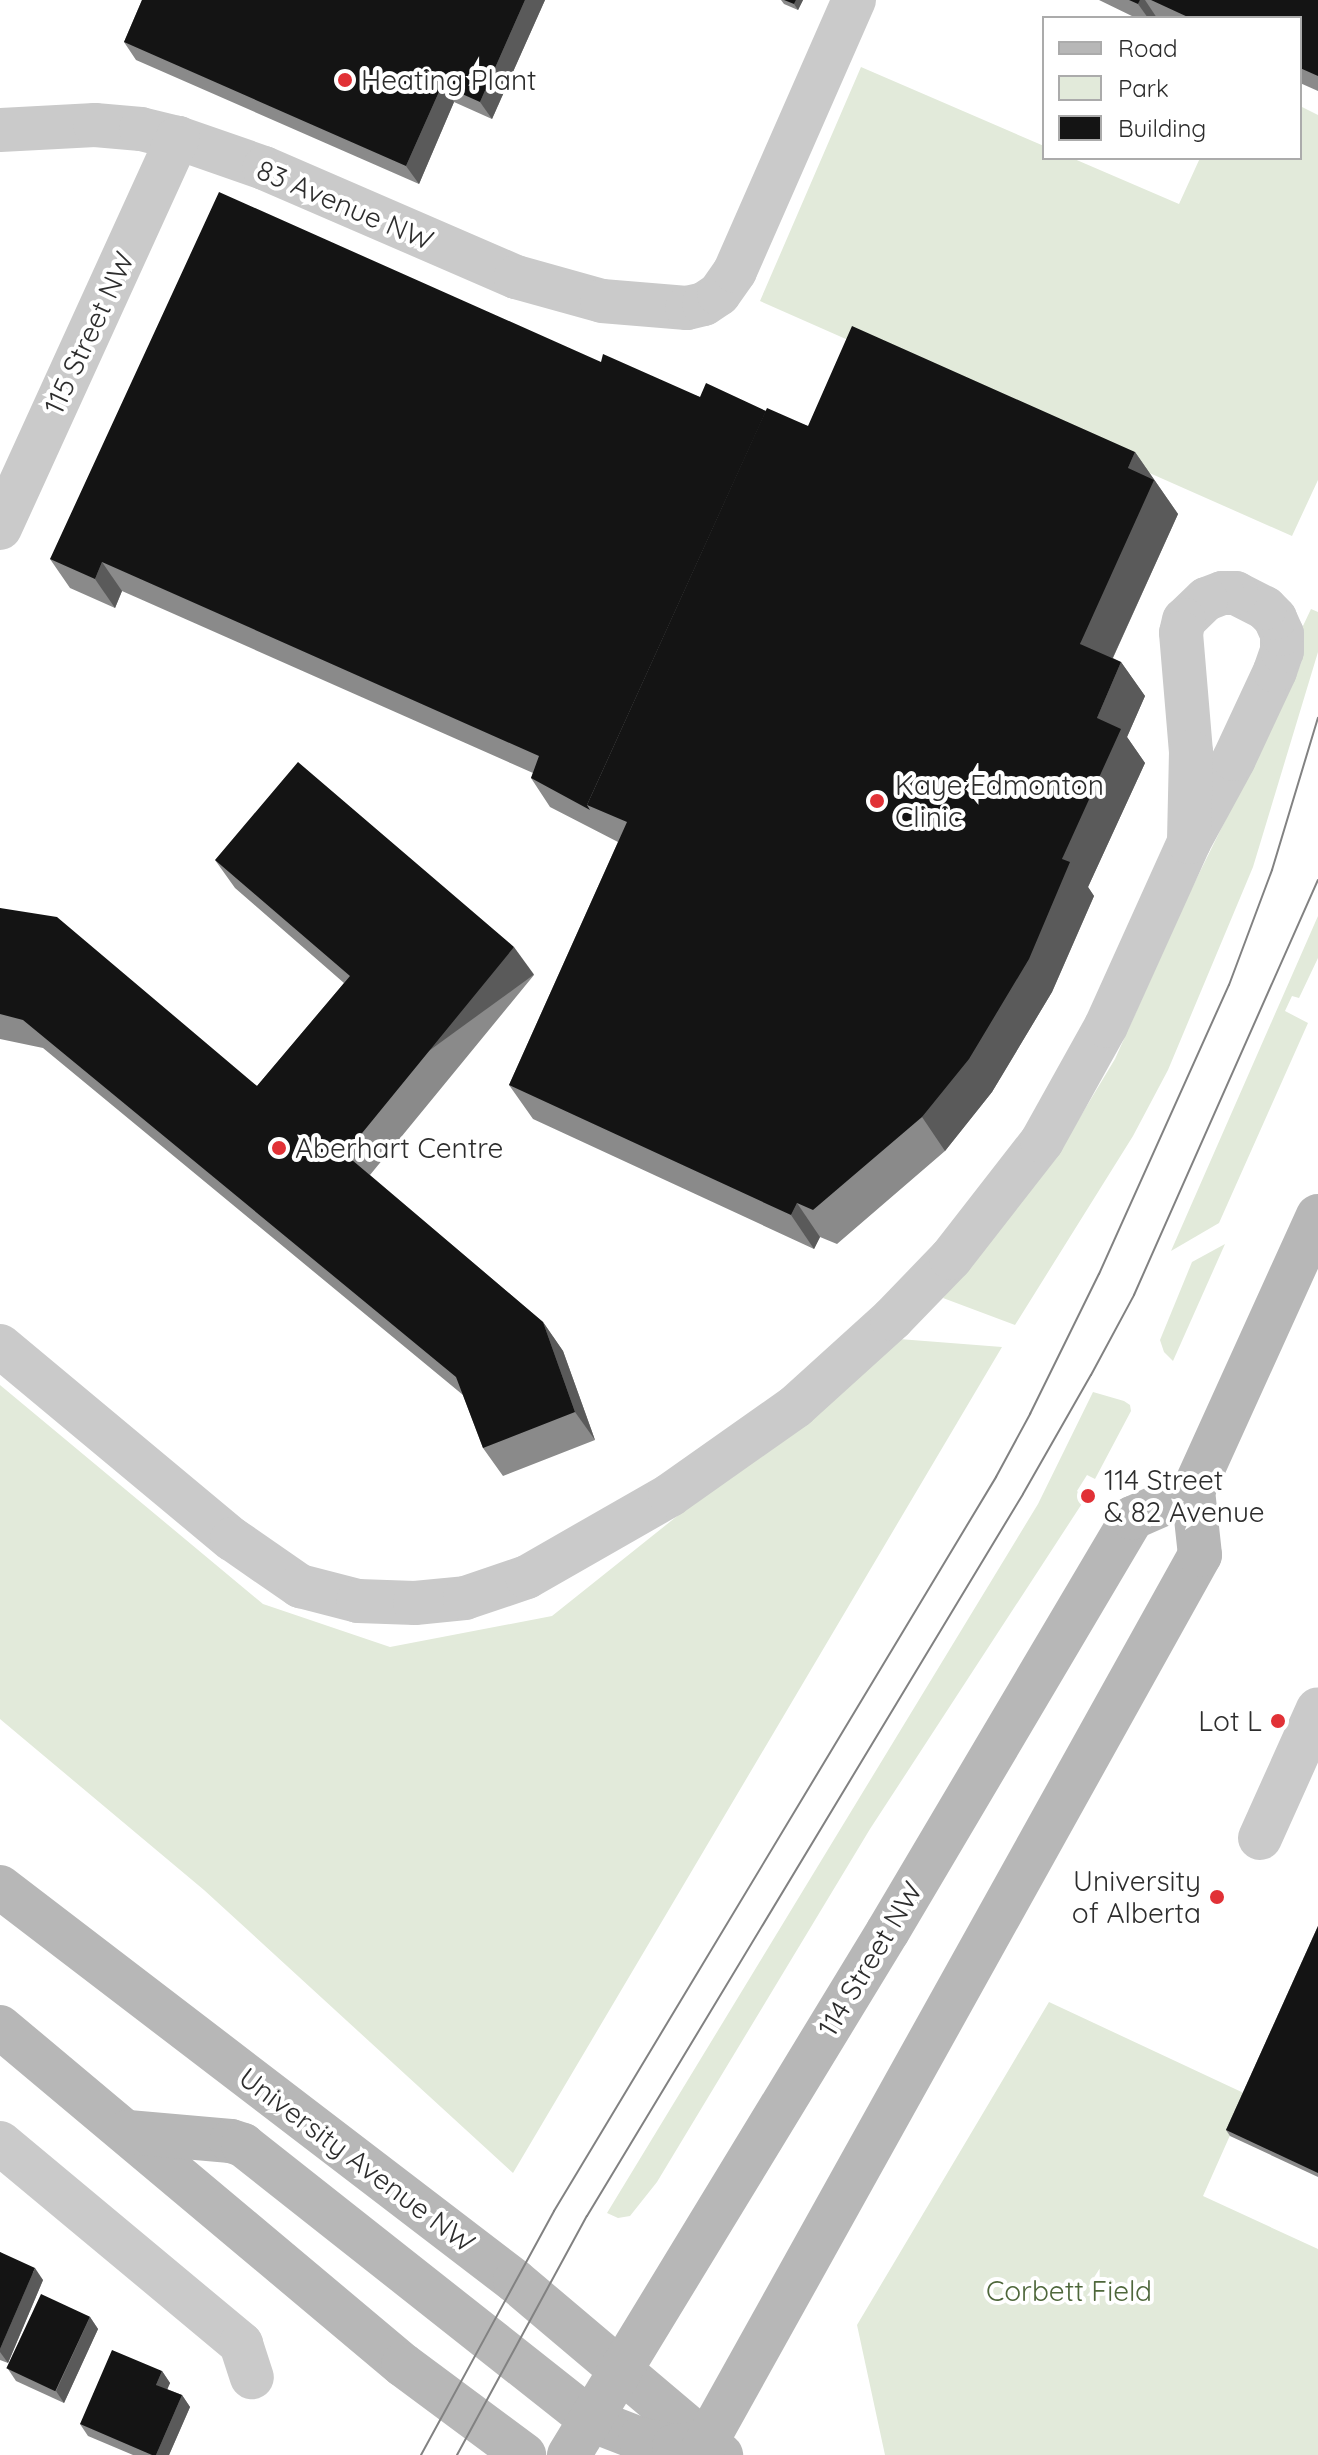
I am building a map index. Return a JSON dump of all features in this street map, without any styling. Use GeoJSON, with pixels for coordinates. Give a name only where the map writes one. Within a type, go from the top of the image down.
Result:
{"type":"FeatureCollection","features":[{"type":"Feature","properties":{"kind":"main road"},"geometry":{"type":"LineString","coordinates":[[128,2132],[231,2141],[257,2153],[580,2438],[640,2439],[709,2451],[1200,1555],[1193,1491],[1223,1432],[1318,1216]]}},
{"type":"Feature","properties":{"kind":"main road","name":"114 Street NW"},"geometry":{"type":"LineString","coordinates":[[580,2438],[888,1931],[1132,1518],[1193,1491]]}},
{"type":"Feature","properties":{"kind":"main road","name":"University Avenue NW"},"geometry":{"type":"LineString","coordinates":[[0,1887],[515,2281],[621,2370],[709,2451]]}},
{"type":"Feature","properties":{"kind":"main road"},"geometry":{"type":"LineString","coordinates":[[0,2027],[403,2365],[524,2455]]}},
{"type":"Feature","properties":{"kind":"street","name":"83 Avenue NW"},"geometry":{"type":"LineString","coordinates":[[0,130],[95,125],[141,129],[178,138],[264,168],[516,277],[602,301],[687,308],[704,304],[719,294],[735,271],[854,0]]}},
{"type":"Feature","properties":{"kind":"street","name":"115 Street NW"},"geometry":{"type":"LineString","coordinates":[[0,528],[178,138]]}},
{"type":"Feature","properties":{"kind":"street"},"geometry":{"type":"LineString","coordinates":[[0,1346],[232,1539],[300,1586],[358,1601],[415,1603],[465,1598],[527,1577],[670,1495],[796,1406],[892,1319],[951,1258],[1042,1141],[1078,1080],[1189,842],[1234,759],[1282,651],[1282,634],[1275,618],[1265,608],[1236,593],[1222,593],[1206,599],[1184,620],[1181,633],[1191,752],[1189,842]]}},
{"type":"Feature","properties":{"kind":"street"},"geometry":{"type":"LineString","coordinates":[[1260,1838],[1318,1709]]}},
{"type":"Feature","properties":{"kind":"street"},"geometry":{"type":"LineString","coordinates":[[0,2143],[241,2344],[252,2377]]}},
{"type":"Feature","properties":{"kind":"green space"},"geometry":{"type":"Polygon","coordinates":[[[861,67],[1042,145],[1042,160],[1077,160],[1179,204],[1199,160],[1302,160],[1302,107],[1318,115],[1318,480],[1292,536],[760,301],[861,67]]]}},
{"type":"Feature","properties":{"kind":"green space"},"geometry":{"type":"Polygon","coordinates":[[[1311,609],[1318,612],[1318,652],[1253,867],[1168,1070],[1133,1136],[1015,1325],[943,1298],[1074,1127],[1115,1059],[1187,898],[1294,681],[1302,660],[1302,628],[1311,609]]]}},
{"type":"Feature","properties":{"kind":"green space"},"geometry":{"type":"Polygon","coordinates":[[[1318,916],[1318,958],[1299,998],[1292,996],[1285,1011],[1308,1023],[1219,1223],[1171,1251],[1318,916]]]}},
{"type":"Feature","properties":{"kind":"green space"},"geometry":{"type":"Polygon","coordinates":[[[1225,1244],[1173,1361],[1164,1352],[1160,1340],[1192,1262],[1225,1244]]]}},
{"type":"Feature","properties":{"kind":"green space"},"geometry":{"type":"Polygon","coordinates":[[[899,1339],[1002,1347],[513,2173],[204,1890],[0,1719],[0,1385],[263,1604],[390,1647],[552,1616],[899,1339]]]}},
{"type":"Feature","properties":{"kind":"green space"},"geometry":{"type":"Polygon","coordinates":[[[1093,1392],[1124,1401],[1130,1405],[1131,1411],[1095,1479],[1087,1475],[1077,1491],[1085,1499],[870,1829],[657,2182],[630,2216],[618,2218],[607,2213],[1038,1504],[1093,1392]]]}},
{"type":"Feature","properties":{"kind":"green space","name":"Corbett Field"},"geometry":{"type":"Polygon","coordinates":[[[1049,2002],[1248,2095],[1203,2196],[1318,2249],[1318,2455],[885,2455],[857,2325],[1049,2002]]]}},
{"type":"Feature","properties":{"kind":"building","name":"Heating Plant"},"geometry":{"type":"Polygon","coordinates":[[[142,0],[525,0],[480,102],[442,85],[406,166],[124,42],[142,0]]]}},
{"type":"Feature","properties":{"kind":"building"},"geometry":{"type":"Polygon","coordinates":[[[1151,0],[1318,0],[1318,76],[1302,69],[1302,16],[1186,16],[1151,0]]]}},
{"type":"Feature","properties":{"kind":"building"},"geometry":{"type":"Polygon","coordinates":[[[219,192],[601,362],[603,354],[700,397],[706,383],[766,411],[587,805],[590,810],[531,778],[539,756],[102,562],[95,579],[50,559],[219,192]]]}},
{"type":"Feature","properties":{"kind":"building","name":"Kaye Edmonton Clinic"},"geometry":{"type":"Polygon","coordinates":[[[852,326],[1135,452],[1128,468],[1154,480],[1080,644],[1121,662],[1097,718],[1121,729],[1062,859],[1070,862],[1029,959],[969,1059],[922,1117],[813,1210],[797,1203],[791,1215],[509,1085],[627,822],[587,805],[767,408],[808,426],[852,326]]]}},
{"type":"Feature","properties":{"kind":"building","name":"Aberhart Centre"},"geometry":{"type":"Polygon","coordinates":[[[298,762],[514,947],[345,1154],[543,1322],[575,1412],[483,1448],[456,1377],[23,1020],[0,1014],[0,908],[57,917],[257,1086],[350,976],[215,860],[298,762]]]}},
{"type":"Feature","properties":{"kind":"building"},"geometry":{"type":"Polygon","coordinates":[[[1318,1926],[1318,2173],[1226,2130],[1318,1926]]]}},
{"type":"Feature","properties":{"kind":"building"},"geometry":{"type":"Polygon","coordinates":[[[0,2252],[35,2268],[0,2349],[0,2252]]]}},
{"type":"Feature","properties":{"kind":"building"},"geometry":{"type":"Polygon","coordinates":[[[41,2294],[90,2317],[55,2391],[6,2368],[41,2294]]]}},
{"type":"Feature","properties":{"kind":"building"},"geometry":{"type":"Polygon","coordinates":[[[112,2350],[162,2371],[156,2385],[182,2395],[156,2455],[80,2424],[112,2350]]]}},
{"type":"Feature","properties":{"kind":"tram line"},"geometry":{"type":"LineString","coordinates":[[421,2455],[554,2211],[996,1477],[1030,1414],[1099,1274],[1229,985],[1272,870],[1318,718]]}},
{"type":"Feature","properties":{"kind":"tram line"},"geometry":{"type":"LineString","coordinates":[[457,2455],[587,2216],[1023,1494],[1091,1375],[1134,1295],[1318,880]]}},
{"type":"Feature","properties":{"kind":"place","name":"Heating Plant"},"geometry":{"type":"Point","coordinates":[345,80]}},
{"type":"Feature","properties":{"kind":"place","name":"Kaye Edmonton Clinic"},"geometry":{"type":"Point","coordinates":[877,801]}},
{"type":"Feature","properties":{"kind":"place","name":"Aberhart Centre"},"geometry":{"type":"Point","coordinates":[279,1148]}},
{"type":"Feature","properties":{"kind":"place","name":"114 Street & 82 Avenue"},"geometry":{"type":"Point","coordinates":[1088,1496]}},
{"type":"Feature","properties":{"kind":"place","name":"Lot L"},"geometry":{"type":"Point","coordinates":[1278,1721]}},
{"type":"Feature","properties":{"kind":"place","name":"University of Alberta"},"geometry":{"type":"Point","coordinates":[1217,1897]}}]}
